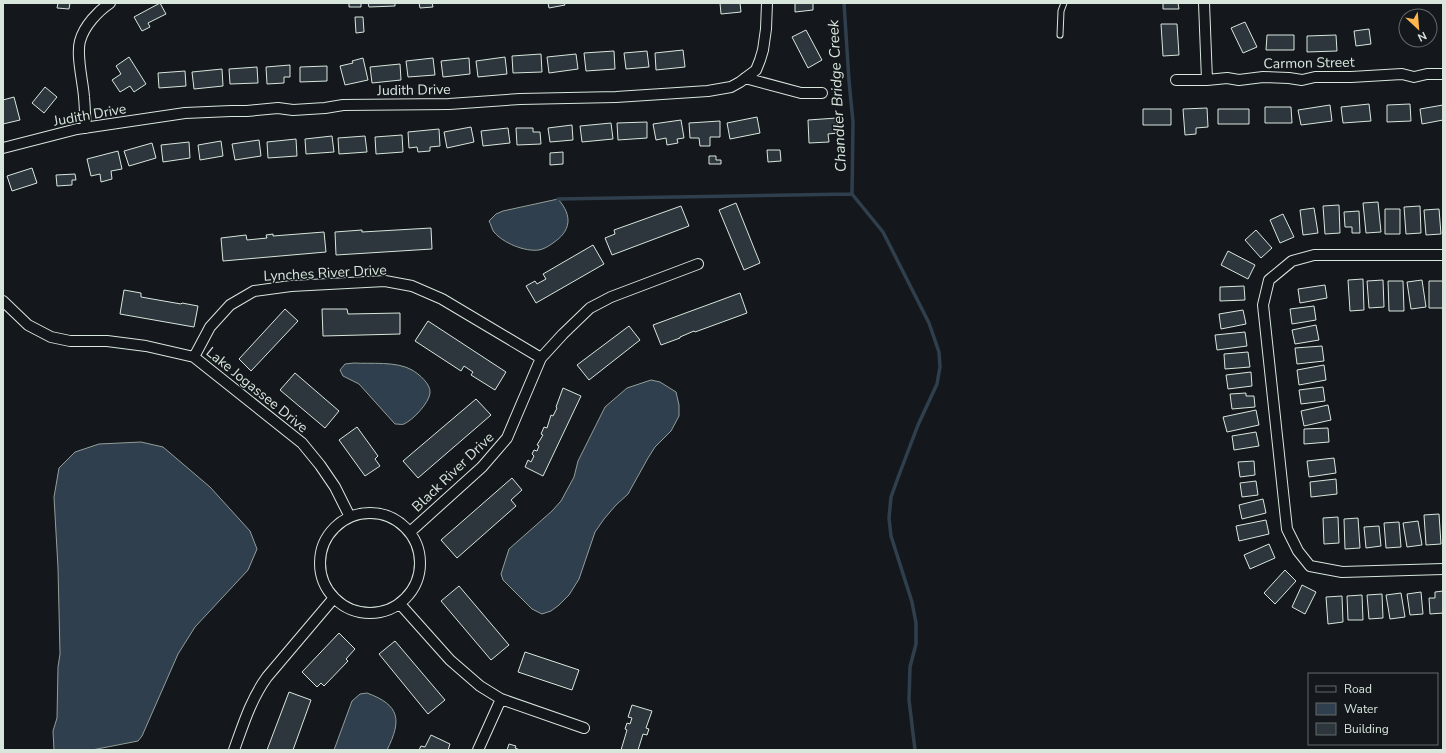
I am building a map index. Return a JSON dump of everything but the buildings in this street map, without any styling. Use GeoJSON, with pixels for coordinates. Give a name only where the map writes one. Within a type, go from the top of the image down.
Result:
{"type":"FeatureCollection","features":[{"type":"Feature","properties":{"kind":"street"},"geometry":{"type":"LineString","coordinates":[[86,128],[79,52],[80,41],[91,20],[100,10],[110,3]]}},
{"type":"Feature","properties":{"kind":"street","name":"Judith Drive"},"geometry":{"type":"LineString","coordinates":[[3,148],[86,128],[201,112],[247,112],[278,108],[293,110],[374,104],[449,104],[520,99],[616,97],[708,92],[731,87],[756,70],[763,50],[767,3]]}},
{"type":"Feature","properties":{"kind":"street"},"geometry":{"type":"LineString","coordinates":[[1204,3],[1207,80]]}},
{"type":"Feature","properties":{"kind":"street","name":"Carmon Street"},"geometry":{"type":"LineString","coordinates":[[1176,80],[1207,80],[1227,78],[1240,80],[1264,77],[1302,80],[1315,77],[1352,77],[1402,74],[1414,77],[1427,74],[1443,74]]}},
{"type":"Feature","properties":{"kind":"street"},"geometry":{"type":"LineString","coordinates":[[745,78],[801,93],[822,93]]}},
{"type":"Feature","properties":{"kind":"street"},"geometry":{"type":"LineString","coordinates":[[1443,255],[1314,255],[1292,261],[1269,280],[1263,305],[1287,529],[1298,551],[1310,566],[1342,572],[1443,568]]}},
{"type":"Feature","properties":{"kind":"street","name":"Black River Drive"},"geometry":{"type":"LineString","coordinates":[[410,532],[482,467],[507,438],[541,358],[590,308],[610,296],[698,264]]}},
{"type":"Feature","properties":{"kind":"street","name":"Lynches River Drive"},"geometry":{"type":"LineString","coordinates":[[194,357],[210,327],[230,305],[254,291],[291,286],[385,281],[412,286],[442,299],[541,358]]}},
{"type":"Feature","properties":{"kind":"street","name":"Lake Jogassee Drive"},"geometry":{"type":"LineString","coordinates":[[3,301],[28,325],[52,337],[70,341],[107,341],[146,346],[194,357],[302,444],[320,464],[335,487],[349,515]]}},
{"type":"Feature","properties":{"kind":"street"},"geometry":{"type":"LineString","coordinates":[[373,513],[397,520],[410,532],[419,551],[420,569],[417,583],[407,598],[400,604],[384,612],[361,614],[345,608],[334,599],[323,585],[319,564],[322,547],[326,537],[335,526],[349,515],[373,513]]}},
{"type":"Feature","properties":{"kind":"street"},"geometry":{"type":"LineString","coordinates":[[234,750],[253,699],[259,688],[334,599]]}},
{"type":"Feature","properties":{"kind":"street"},"geometry":{"type":"LineString","coordinates":[[400,604],[450,660],[480,686],[502,699],[584,728]]}},
{"type":"Feature","properties":{"kind":"street"},"geometry":{"type":"LineString","coordinates":[[478,750],[502,699]]}},
{"type":"Feature","properties":{"kind":"lane"},"geometry":{"type":"LineString","coordinates":[[1060,36],[1061,11],[1064,3]]}},
{"type":"Feature","properties":{"kind":"water"},"geometry":{"type":"Polygon","coordinates":[[[558,199],[566,211],[568,223],[559,238],[541,250],[527,250],[503,240],[494,232],[489,221],[496,214],[503,211],[558,199]]]}},
{"type":"Feature","properties":{"kind":"water"},"geometry":{"type":"Polygon","coordinates":[[[345,364],[391,364],[406,367],[412,370],[429,386],[430,393],[427,402],[408,422],[403,424],[395,424],[359,384],[343,376],[340,370],[345,364]]]}},
{"type":"Feature","properties":{"kind":"water"},"geometry":{"type":"Polygon","coordinates":[[[651,380],[660,382],[676,392],[679,405],[679,416],[671,431],[655,447],[628,494],[616,505],[595,532],[579,579],[569,595],[551,611],[542,614],[532,609],[503,580],[501,574],[509,549],[552,511],[561,501],[574,477],[578,461],[605,407],[627,388],[651,380]]]}},
{"type":"Feature","properties":{"kind":"water"},"geometry":{"type":"Polygon","coordinates":[[[141,442],[163,447],[210,487],[250,531],[257,549],[248,570],[195,627],[178,654],[142,736],[138,741],[92,750],[54,750],[53,731],[57,718],[58,667],[60,654],[58,568],[54,497],[59,468],[75,452],[99,444],[141,442]]]}},
{"type":"Feature","properties":{"kind":"water"},"geometry":{"type":"Polygon","coordinates":[[[367,693],[386,703],[392,708],[395,715],[395,730],[387,750],[334,750],[352,701],[360,694],[367,693]]]}},
{"type":"Feature","properties":{"kind":"waterway","name":"Chandler Bridge Creek"},"geometry":{"type":"LineString","coordinates":[[844,3],[853,122],[852,194],[883,232],[929,323],[939,352],[940,367],[937,384],[918,425],[891,497],[889,518],[891,536],[912,602],[916,623],[916,644],[910,667],[909,700],[915,750]]}},
{"type":"Feature","properties":{"kind":"waterway"},"geometry":{"type":"LineString","coordinates":[[558,199],[852,194]]}}]}
